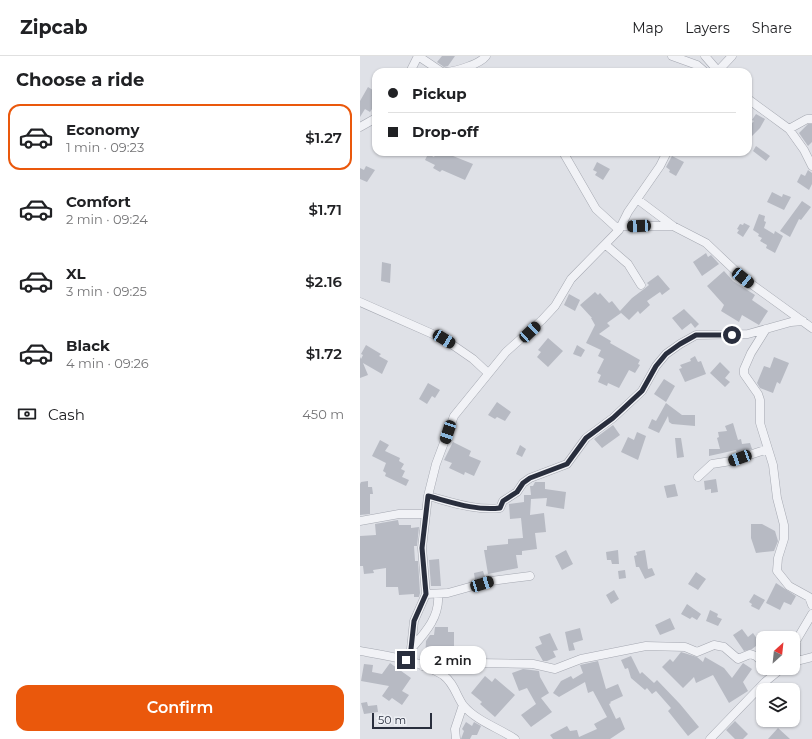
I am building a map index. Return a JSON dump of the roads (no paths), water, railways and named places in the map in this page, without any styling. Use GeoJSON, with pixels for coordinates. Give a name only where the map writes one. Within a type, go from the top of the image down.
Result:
{"type":"FeatureCollection","features":[{"type":"Feature","properties":{"kind":"street"},"geometry":{"type":"LineString","coordinates":[[412,68],[418,56],[436,68]]}},
{"type":"Feature","properties":{"kind":"street"},"geometry":{"type":"LineString","coordinates":[[464,68],[480,62],[486,56]]}},
{"type":"Feature","properties":{"kind":"street"},"geometry":{"type":"LineString","coordinates":[[672,56],[697,65],[700,68]]}},
{"type":"Feature","properties":{"kind":"street"},"geometry":{"type":"LineString","coordinates":[[705,56],[715,68]]}},
{"type":"Feature","properties":{"kind":"street"},"geometry":{"type":"LineString","coordinates":[[721,68],[732,56]]}},
{"type":"Feature","properties":{"kind":"street"},"geometry":{"type":"LineString","coordinates":[[752,102],[789,129],[804,150],[812,166]]}},
{"type":"Feature","properties":{"kind":"street"},"geometry":{"type":"LineString","coordinates":[[789,129],[806,119],[812,119]]}},
{"type":"Feature","properties":{"kind":"street"},"geometry":{"type":"LineString","coordinates":[[360,127],[372,120]]}},
{"type":"Feature","properties":{"kind":"street"},"geometry":{"type":"LineString","coordinates":[[564,156],[594,205],[621,228],[673,226]]}},
{"type":"Feature","properties":{"kind":"street"},"geometry":{"type":"LineString","coordinates":[[411,649],[414,621],[426,594],[422,548],[428,496],[436,464],[454,416],[506,352],[542,320],[555,306],[571,279],[621,228],[628,212],[660,166],[665,156]]}},
{"type":"Feature","properties":{"kind":"street"},"geometry":{"type":"LineString","coordinates":[[637,198],[673,226],[706,243],[743,278],[812,328]]}},
{"type":"Feature","properties":{"kind":"street"},"geometry":{"type":"LineString","coordinates":[[606,245],[628,264],[641,285]]}},
{"type":"Feature","properties":{"kind":"street"},"geometry":{"type":"LineString","coordinates":[[360,302],[444,339],[463,352],[488,373]]}},
{"type":"Feature","properties":{"kind":"street"},"geometry":{"type":"LineString","coordinates":[[428,496],[487,510],[500,508],[503,501],[517,492],[523,483],[530,478],[567,464],[586,438],[613,418],[642,391],[656,366],[666,354],[680,344],[696,335],[748,334],[791,322],[804,321]]}},
{"type":"Feature","properties":{"kind":"street"},"geometry":{"type":"LineString","coordinates":[[766,329],[751,353],[744,369],[744,374],[758,394],[760,400],[760,423],[773,465],[777,498],[784,525],[784,539],[778,558],[777,572],[789,586],[809,597],[812,605]]}},
{"type":"Feature","properties":{"kind":"street"},"geometry":{"type":"LineString","coordinates":[[698,477],[712,464],[732,461],[768,449]]}},
{"type":"Feature","properties":{"kind":"street"},"geometry":{"type":"LineString","coordinates":[[360,521],[399,514],[425,514]]}},
{"type":"Feature","properties":{"kind":"street"},"geometry":{"type":"LineString","coordinates":[[426,594],[438,595],[491,581],[530,576]]}},
{"type":"Feature","properties":{"kind":"street"},"geometry":{"type":"LineString","coordinates":[[406,660],[411,649],[434,619],[439,605],[438,595]]}},
{"type":"Feature","properties":{"kind":"street"},"geometry":{"type":"LineString","coordinates":[[800,634],[812,614]]}},
{"type":"Feature","properties":{"kind":"street"},"geometry":{"type":"LineString","coordinates":[[422,666],[476,663],[533,664],[555,669],[581,659],[640,647],[685,647],[697,652],[714,645],[724,647],[734,658],[740,659],[750,654],[756,656]]}},
{"type":"Feature","properties":{"kind":"street"},"geometry":{"type":"LineString","coordinates":[[360,651],[406,660],[443,675],[452,684],[463,705],[488,724],[502,730],[515,739]]}},
{"type":"Feature","properties":{"kind":"street"},"geometry":{"type":"LineString","coordinates":[[800,661],[812,657]]}},
{"type":"Feature","properties":{"kind":"street"},"geometry":{"type":"LineString","coordinates":[[710,739],[771,675]]}},
{"type":"Feature","properties":{"kind":"street"},"geometry":{"type":"LineString","coordinates":[[456,739],[456,729],[463,705]]}}]}
